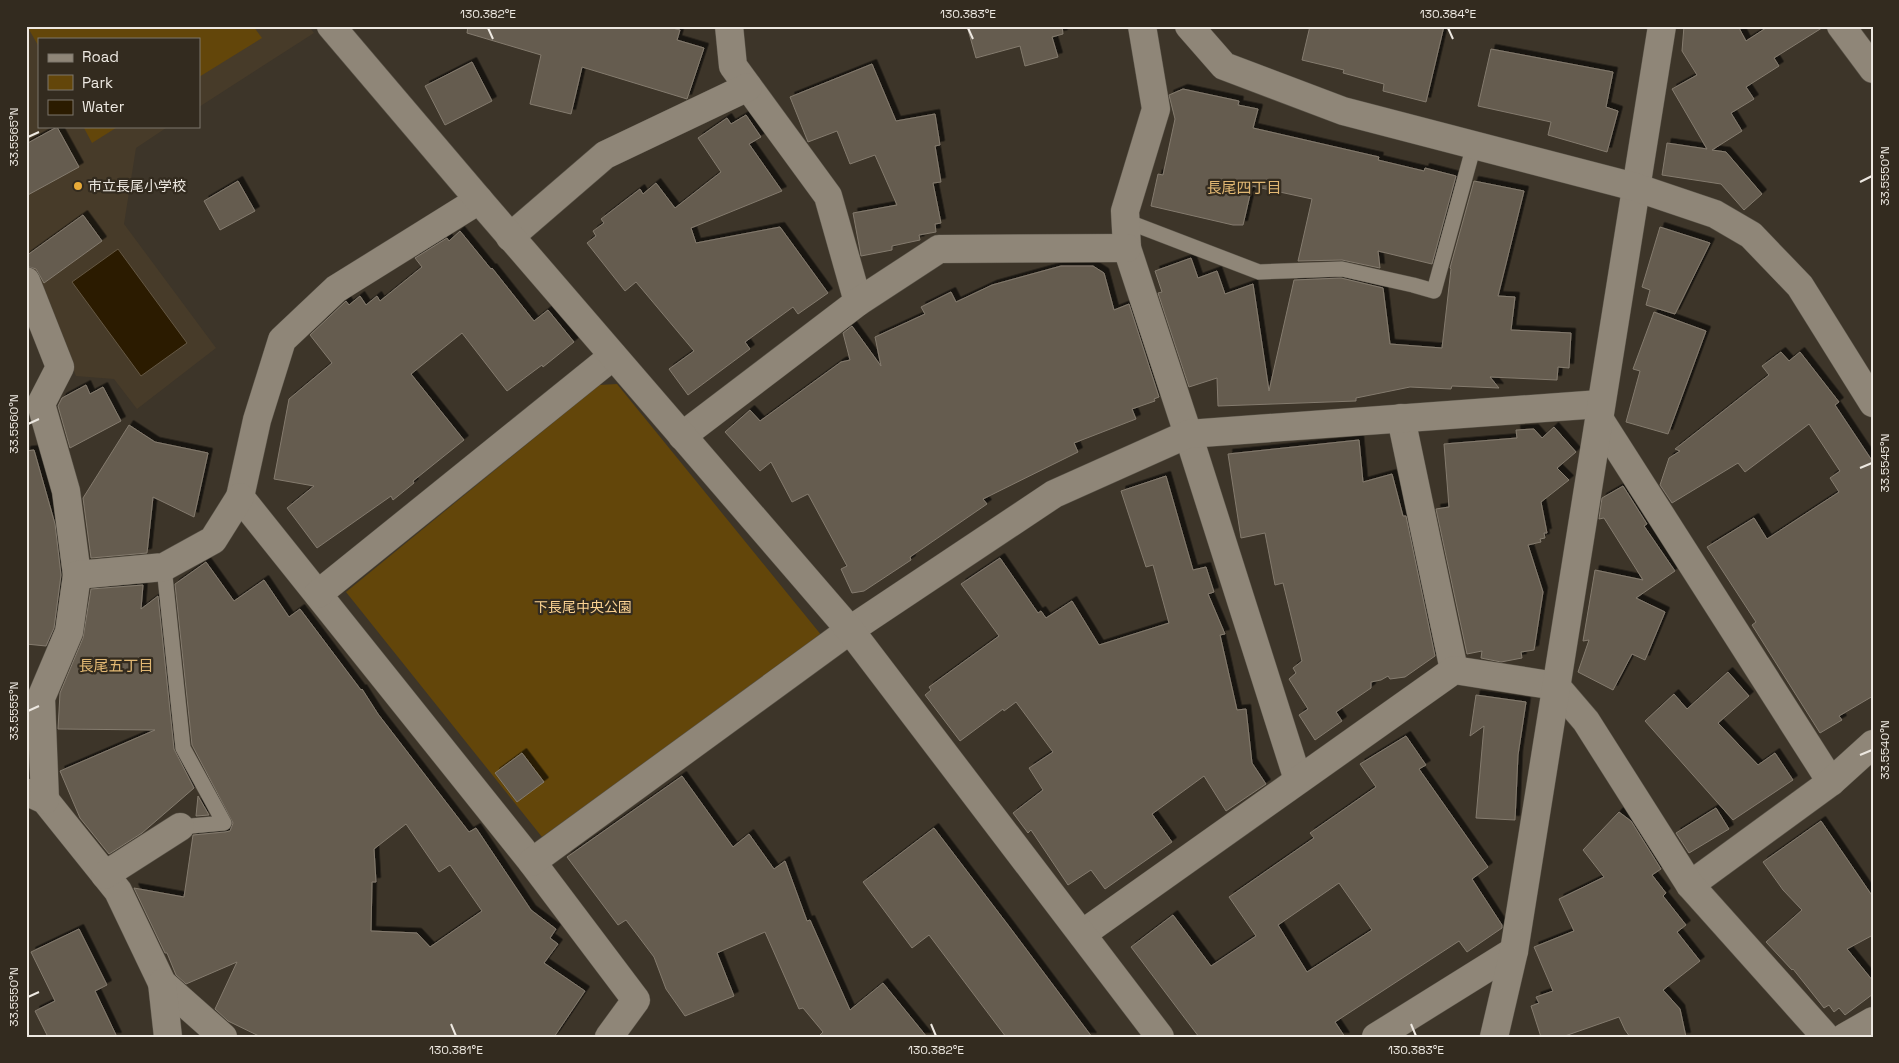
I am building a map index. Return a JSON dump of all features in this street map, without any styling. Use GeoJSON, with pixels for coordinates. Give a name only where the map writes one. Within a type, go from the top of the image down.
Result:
{"type":"FeatureCollection","features":[{"type":"Feature","properties":{"kind":"street"},"geometry":{"type":"LineString","coordinates":[[331,26],[510,237],[850,630],[1160,1037]]}},
{"type":"Feature","properties":{"kind":"street"},"geometry":{"type":"LineString","coordinates":[[729,26],[733,66],[828,196],[858,302]]}},
{"type":"Feature","properties":{"kind":"street"},"geometry":{"type":"LineString","coordinates":[[1142,26],[1156,109],[1125,211],[1126,248],[1188,434],[1298,780]]}},
{"type":"Feature","properties":{"kind":"street"},"geometry":{"type":"LineString","coordinates":[[1189,26],[1224,66],[1343,111],[1635,187],[1715,214],[1751,235],[1800,286],[1873,403]]}},
{"type":"Feature","properties":{"kind":"street"},"geometry":{"type":"LineString","coordinates":[[1494,1037],[1514,951],[1662,26]]}},
{"type":"Feature","properties":{"kind":"street"},"geometry":{"type":"LineString","coordinates":[[1841,26],[1873,69]]}},
{"type":"Feature","properties":{"kind":"street"},"geometry":{"type":"LineString","coordinates":[[510,237],[606,155],[748,86]]}},
{"type":"Feature","properties":{"kind":"street"},"geometry":{"type":"LineString","coordinates":[[77,575],[164,567],[213,540],[240,497],[257,420],[282,340],[336,289],[479,200]]}},
{"type":"Feature","properties":{"kind":"street"},"geometry":{"type":"LineString","coordinates":[[682,436],[858,302],[939,249],[1126,248]]}},
{"type":"Feature","properties":{"kind":"street"},"geometry":{"type":"LineString","coordinates":[[26,281],[60,368],[41,404],[66,491],[77,575],[69,632],[41,698],[36,796],[118,891],[162,983],[168,1037]]}},
{"type":"Feature","properties":{"kind":"street"},"geometry":{"type":"LineString","coordinates":[[318,594],[613,356]]}},
{"type":"Feature","properties":{"kind":"street"},"geometry":{"type":"LineString","coordinates":[[532,862],[850,630],[1054,494],[1188,434],[1401,418],[1600,412]]}},
{"type":"Feature","properties":{"kind":"street"},"geometry":{"type":"LineString","coordinates":[[1600,412],[1831,782]]}},
{"type":"Feature","properties":{"kind":"street"},"geometry":{"type":"LineString","coordinates":[[1401,418],[1454,670]]}},
{"type":"Feature","properties":{"kind":"street"},"geometry":{"type":"LineString","coordinates":[[240,497],[532,862],[636,1000],[609,1037]]}},
{"type":"Feature","properties":{"kind":"street"},"geometry":{"type":"LineString","coordinates":[[1082,934],[1454,670],[1556,686],[1586,722],[1690,885],[1826,1037]]}},
{"type":"Feature","properties":{"kind":"street"},"geometry":{"type":"LineString","coordinates":[[1690,885],[1831,782],[1873,744]]}},
{"type":"Feature","properties":{"kind":"street"},"geometry":{"type":"LineString","coordinates":[[105,875],[180,827]]}},
{"type":"Feature","properties":{"kind":"street"},"geometry":{"type":"LineString","coordinates":[[1376,1037],[1514,951]]}},
{"type":"Feature","properties":{"kind":"street"},"geometry":{"type":"LineString","coordinates":[[162,983],[223,1037]]}},
{"type":"Feature","properties":{"kind":"street"},"geometry":{"type":"LineString","coordinates":[[1846,1037],[1873,1021]]}},
{"type":"Feature","properties":{"kind":"lane"},"geometry":{"type":"LineString","coordinates":[[1126,221],[1259,272],[1342,269],[1434,291],[1474,145]]}},
{"type":"Feature","properties":{"kind":"lane"},"geometry":{"type":"LineString","coordinates":[[164,567],[183,748],[224,823],[180,827]]}},
{"type":"Feature","properties":{"kind":"shaded area","name":"市立長尾小学校"},"geometry":{"type":"Polygon","coordinates":[[[26,26],[309,26],[314,33],[200,106],[200,38],[38,38],[38,128],[166,128],[136,148],[124,224],[216,348],[137,409],[114,379],[76,376],[34,277],[26,269],[26,26]]]}},
{"type":"Feature","properties":{"kind":"green space"},"geometry":{"type":"Polygon","coordinates":[[[27,26],[253,26],[262,38],[200,76],[200,38],[38,38],[38,45],[27,26]]]}},
{"type":"Feature","properties":{"kind":"green space"},"geometry":{"type":"Polygon","coordinates":[[[84,128],[116,128],[92,143],[84,128]]]}},
{"type":"Feature","properties":{"kind":"green space","name":"下長尾中央公園"},"geometry":{"type":"Polygon","coordinates":[[[617,384],[822,636],[542,837],[346,592],[599,385],[617,384]]]}},
{"type":"Feature","properties":{"kind":"water"},"geometry":{"type":"Polygon","coordinates":[[[118,249],[187,343],[141,376],[72,282],[118,249]]]}},
{"type":"Feature","properties":{"kind":"building"},"geometry":{"type":"Polygon","coordinates":[[[468,26],[665,26],[680,30],[677,40],[704,48],[687,99],[582,67],[571,114],[530,104],[541,55],[467,33],[468,26]]]}},
{"type":"Feature","properties":{"kind":"building"},"geometry":{"type":"Polygon","coordinates":[[[967,26],[1062,26],[1063,34],[1052,37],[1058,57],[1025,66],[1020,46],[976,58],[967,26]]]}},
{"type":"Feature","properties":{"kind":"building"},"geometry":{"type":"Polygon","coordinates":[[[1310,26],[1444,26],[1426,102],[1383,91],[1384,84],[1343,73],[1344,70],[1302,60],[1310,26]]]}},
{"type":"Feature","properties":{"kind":"building"},"geometry":{"type":"Polygon","coordinates":[[[1684,26],[1738,26],[1746,41],[1769,26],[1825,26],[1774,58],[1779,66],[1746,87],[1754,99],[1731,113],[1742,131],[1712,150],[1726,152],[1762,194],[1744,210],[1721,184],[1662,175],[1667,143],[1707,149],[1672,89],[1697,75],[1682,51],[1684,26]]]}},
{"type":"Feature","properties":{"kind":"building"},"geometry":{"type":"Polygon","coordinates":[[[1491,49],[1613,72],[1606,107],[1618,111],[1607,152],[1548,135],[1551,122],[1478,106],[1491,49]]]}},
{"type":"Feature","properties":{"kind":"building"},"geometry":{"type":"Polygon","coordinates":[[[472,62],[492,101],[445,125],[425,86],[472,62]]]}},
{"type":"Feature","properties":{"kind":"building"},"geometry":{"type":"Polygon","coordinates":[[[872,64],[896,121],[935,114],[940,145],[935,146],[941,182],[933,183],[941,223],[935,224],[936,232],[919,235],[920,240],[892,246],[892,250],[861,256],[853,213],[897,205],[875,155],[850,164],[837,131],[808,142],[790,97],[872,64]]]}},
{"type":"Feature","properties":{"kind":"building"},"geometry":{"type":"Polygon","coordinates":[[[1183,89],[1239,101],[1238,105],[1258,109],[1253,128],[1379,157],[1378,160],[1424,171],[1425,168],[1456,176],[1432,264],[1378,251],[1380,268],[1342,260],[1298,261],[1312,199],[1252,186],[1243,225],[1233,225],[1151,206],[1158,174],[1163,175],[1175,119],[1169,95],[1183,89]]]}},
{"type":"Feature","properties":{"kind":"building"},"geometry":{"type":"Polygon","coordinates":[[[746,115],[761,137],[749,144],[782,191],[691,228],[696,243],[780,227],[828,293],[798,314],[793,307],[745,342],[750,349],[688,395],[669,369],[694,351],[636,282],[625,291],[587,243],[596,236],[593,231],[604,223],[601,219],[640,189],[643,194],[656,183],[675,208],[721,172],[698,138],[727,118],[731,124],[746,115]]]}},
{"type":"Feature","properties":{"kind":"building"},"geometry":{"type":"Polygon","coordinates":[[[58,128],[79,167],[26,196],[26,144],[58,128]]]}},
{"type":"Feature","properties":{"kind":"building"},"geometry":{"type":"Polygon","coordinates":[[[238,181],[255,211],[220,230],[204,201],[238,181]]]}},
{"type":"Feature","properties":{"kind":"building"},"geometry":{"type":"Polygon","coordinates":[[[1474,181],[1524,191],[1498,296],[1515,297],[1511,330],[1571,333],[1569,368],[1558,367],[1557,380],[1490,377],[1499,388],[1452,386],[1451,389],[1410,387],[1356,398],[1356,401],[1218,406],[1217,378],[1189,387],[1158,293],[1162,292],[1155,271],[1191,258],[1198,278],[1217,271],[1225,294],[1253,284],[1269,391],[1294,280],[1341,278],[1383,288],[1390,344],[1442,348],[1450,268],[1474,181]]]}},
{"type":"Feature","properties":{"kind":"building"},"geometry":{"type":"Polygon","coordinates":[[[83,215],[102,241],[44,283],[36,269],[26,266],[26,256],[83,215]]]}},
{"type":"Feature","properties":{"kind":"building"},"geometry":{"type":"Polygon","coordinates":[[[1660,227],[1710,243],[1675,314],[1646,305],[1650,290],[1642,287],[1660,227]]]}},
{"type":"Feature","properties":{"kind":"building"},"geometry":{"type":"Polygon","coordinates":[[[460,231],[534,321],[548,310],[574,342],[543,367],[542,365],[507,391],[462,333],[411,374],[464,440],[413,481],[414,483],[393,500],[391,496],[317,548],[287,508],[314,486],[274,479],[289,399],[332,363],[310,335],[346,301],[349,305],[360,296],[366,305],[377,296],[380,301],[422,267],[415,258],[447,238],[449,241],[460,231]]]}},
{"type":"Feature","properties":{"kind":"building"},"geometry":{"type":"Polygon","coordinates":[[[1061,266],[1093,266],[1104,273],[1114,310],[1129,304],[1159,397],[1154,399],[1155,401],[1132,409],[1136,419],[1074,443],[1078,452],[983,499],[987,504],[910,557],[911,560],[864,591],[852,593],[841,569],[847,566],[808,494],[792,502],[771,462],[760,471],[725,432],[750,410],[760,421],[841,362],[850,360],[843,333],[852,326],[881,366],[875,337],[925,314],[921,307],[951,292],[956,302],[992,285],[1061,266]]]}},
{"type":"Feature","properties":{"kind":"building"},"geometry":{"type":"Polygon","coordinates":[[[1654,312],[1706,331],[1668,434],[1626,422],[1640,371],[1633,369],[1654,312]]]}},
{"type":"Feature","properties":{"kind":"building"},"geometry":{"type":"Polygon","coordinates":[[[1781,352],[1789,361],[1800,352],[1839,402],[1835,405],[1873,462],[1873,696],[1839,716],[1842,720],[1820,733],[1752,625],[1756,622],[1707,547],[1754,518],[1767,539],[1839,492],[1830,478],[1840,471],[1809,424],[1745,472],[1738,463],[1672,503],[1660,485],[1669,458],[1680,451],[1675,449],[1769,375],[1762,366],[1781,352]]]}},
{"type":"Feature","properties":{"kind":"building"},"geometry":{"type":"Polygon","coordinates":[[[86,385],[90,394],[103,387],[121,421],[70,448],[58,406],[62,398],[86,385]]]}},
{"type":"Feature","properties":{"kind":"building"},"geometry":{"type":"Polygon","coordinates":[[[129,425],[155,442],[208,453],[194,517],[153,497],[147,553],[91,558],[83,498],[129,425]]]}},
{"type":"Feature","properties":{"kind":"building"},"geometry":{"type":"Polygon","coordinates":[[[1554,427],[1576,452],[1557,468],[1569,480],[1541,502],[1547,533],[1544,533],[1545,538],[1540,539],[1541,542],[1528,545],[1543,592],[1534,650],[1521,652],[1522,658],[1501,662],[1481,658],[1482,651],[1467,654],[1436,509],[1449,507],[1444,444],[1517,438],[1516,430],[1534,429],[1542,438],[1554,427]]]}},
{"type":"Feature","properties":{"kind":"building"},"geometry":{"type":"Polygon","coordinates":[[[1359,440],[1363,482],[1392,474],[1403,516],[1406,516],[1435,656],[1405,677],[1390,679],[1388,676],[1371,682],[1371,688],[1336,712],[1342,721],[1315,740],[1299,715],[1308,709],[1289,679],[1296,673],[1293,668],[1302,661],[1283,583],[1275,585],[1265,533],[1241,538],[1228,454],[1359,440]]]}},
{"type":"Feature","properties":{"kind":"building"},"geometry":{"type":"Polygon","coordinates":[[[34,450],[55,524],[61,575],[54,628],[46,646],[26,644],[26,451],[34,450]]]}},
{"type":"Feature","properties":{"kind":"building"},"geometry":{"type":"Polygon","coordinates":[[[1166,476],[1193,570],[1206,567],[1214,592],[1208,594],[1225,634],[1220,635],[1237,710],[1246,709],[1252,763],[1266,784],[1226,811],[1204,776],[1152,814],[1172,842],[1105,889],[1091,870],[1068,885],[1031,830],[1028,833],[1013,813],[1043,790],[1029,768],[1053,752],[1016,702],[1004,711],[1003,709],[960,741],[925,695],[931,690],[929,687],[999,636],[961,584],[1000,558],[1038,613],[1041,611],[1046,618],[1072,601],[1099,645],[1169,623],[1153,565],[1146,567],[1121,491],[1166,476]]]}},
{"type":"Feature","properties":{"kind":"building"},"geometry":{"type":"Polygon","coordinates":[[[1623,486],[1647,524],[1644,526],[1675,571],[1636,598],[1665,612],[1645,660],[1632,654],[1613,690],[1578,672],[1589,640],[1583,641],[1595,570],[1643,580],[1604,518],[1599,519],[1602,498],[1623,486]]]}},
{"type":"Feature","properties":{"kind":"building"},"geometry":{"type":"Polygon","coordinates":[[[206,562],[234,601],[264,580],[289,617],[300,609],[469,832],[476,828],[531,910],[556,929],[550,938],[558,944],[544,963],[585,991],[554,1037],[261,1037],[228,1021],[215,1009],[237,962],[186,984],[176,975],[134,888],[184,897],[193,835],[230,831],[233,823],[192,745],[175,584],[206,562]],[[406,824],[374,849],[376,882],[372,882],[371,931],[417,933],[430,947],[482,911],[450,865],[439,872],[406,824]]]}},
{"type":"Feature","properties":{"kind":"building"},"geometry":{"type":"Polygon","coordinates":[[[143,585],[141,609],[158,596],[174,749],[194,788],[142,833],[109,854],[80,818],[60,771],[155,730],[58,729],[60,693],[83,638],[91,589],[143,585]]]}},
{"type":"Feature","properties":{"kind":"building"},"geometry":{"type":"Polygon","coordinates":[[[1728,672],[1749,696],[1718,723],[1758,765],[1775,753],[1793,780],[1733,820],[1645,721],[1674,694],[1687,709],[1728,672]]]}},
{"type":"Feature","properties":{"kind":"building"},"geometry":{"type":"Polygon","coordinates":[[[1476,695],[1526,702],[1518,755],[1515,820],[1476,818],[1484,726],[1470,736],[1476,695]]]}},
{"type":"Feature","properties":{"kind":"building"},"geometry":{"type":"Polygon","coordinates":[[[1406,736],[1426,765],[1419,769],[1488,867],[1472,879],[1502,925],[1502,928],[1467,952],[1459,941],[1335,1022],[1345,1037],[1199,1037],[1131,947],[1173,915],[1211,966],[1256,936],[1229,897],[1314,838],[1310,833],[1376,787],[1360,764],[1406,736]],[[1339,883],[1278,925],[1307,972],[1372,930],[1339,883]]]}},
{"type":"Feature","properties":{"kind":"building"},"geometry":{"type":"Polygon","coordinates":[[[522,753],[544,782],[517,802],[495,773],[522,753]]]}},
{"type":"Feature","properties":{"kind":"building"},"geometry":{"type":"Polygon","coordinates":[[[682,776],[733,847],[749,834],[774,869],[785,861],[807,921],[810,920],[850,1010],[883,983],[927,1037],[818,1037],[823,1032],[803,1008],[799,1009],[765,932],[717,953],[734,996],[685,1016],[666,989],[654,957],[626,920],[618,925],[567,857],[682,776]]]}},
{"type":"Feature","properties":{"kind":"building"},"geometry":{"type":"Polygon","coordinates":[[[198,796],[209,815],[196,816],[198,796]]]}},
{"type":"Feature","properties":{"kind":"building"},"geometry":{"type":"Polygon","coordinates":[[[1716,808],[1729,829],[1689,853],[1676,833],[1716,808]]]}},
{"type":"Feature","properties":{"kind":"building"},"geometry":{"type":"Polygon","coordinates":[[[1619,812],[1631,821],[1661,869],[1652,875],[1666,893],[1663,896],[1686,925],[1677,932],[1700,961],[1663,990],[1680,1009],[1686,1037],[1630,1037],[1619,1017],[1562,1037],[1541,1037],[1531,1006],[1539,1003],[1536,997],[1553,991],[1534,947],[1574,931],[1559,899],[1604,877],[1583,850],[1619,812]]]}},
{"type":"Feature","properties":{"kind":"building"},"geometry":{"type":"Polygon","coordinates":[[[1821,821],[1873,897],[1873,935],[1847,949],[1873,981],[1873,994],[1845,1015],[1839,1008],[1834,1012],[1829,1005],[1824,1008],[1793,969],[1766,942],[1802,910],[1783,890],[1763,862],[1821,821]]]}},
{"type":"Feature","properties":{"kind":"building"},"geometry":{"type":"Polygon","coordinates":[[[934,828],[1092,1037],[1006,1037],[929,935],[912,948],[863,882],[934,828]]]}},
{"type":"Feature","properties":{"kind":"building"},"geometry":{"type":"Polygon","coordinates":[[[79,929],[107,985],[95,991],[117,1037],[48,1037],[35,1011],[55,1001],[31,952],[79,929]]]}},
{"type":"Feature","properties":{"kind":"place","name":"市立長尾小学校"},"geometry":{"type":"Point","coordinates":[78,186]}},
{"type":"Feature","properties":{"kind":"district","name":"長尾四丁目"},"geometry":{"type":"Point","coordinates":[1244,187]}},
{"type":"Feature","properties":{"kind":"district","name":"長尾五丁目"},"geometry":{"type":"Point","coordinates":[116,665]}}]}
